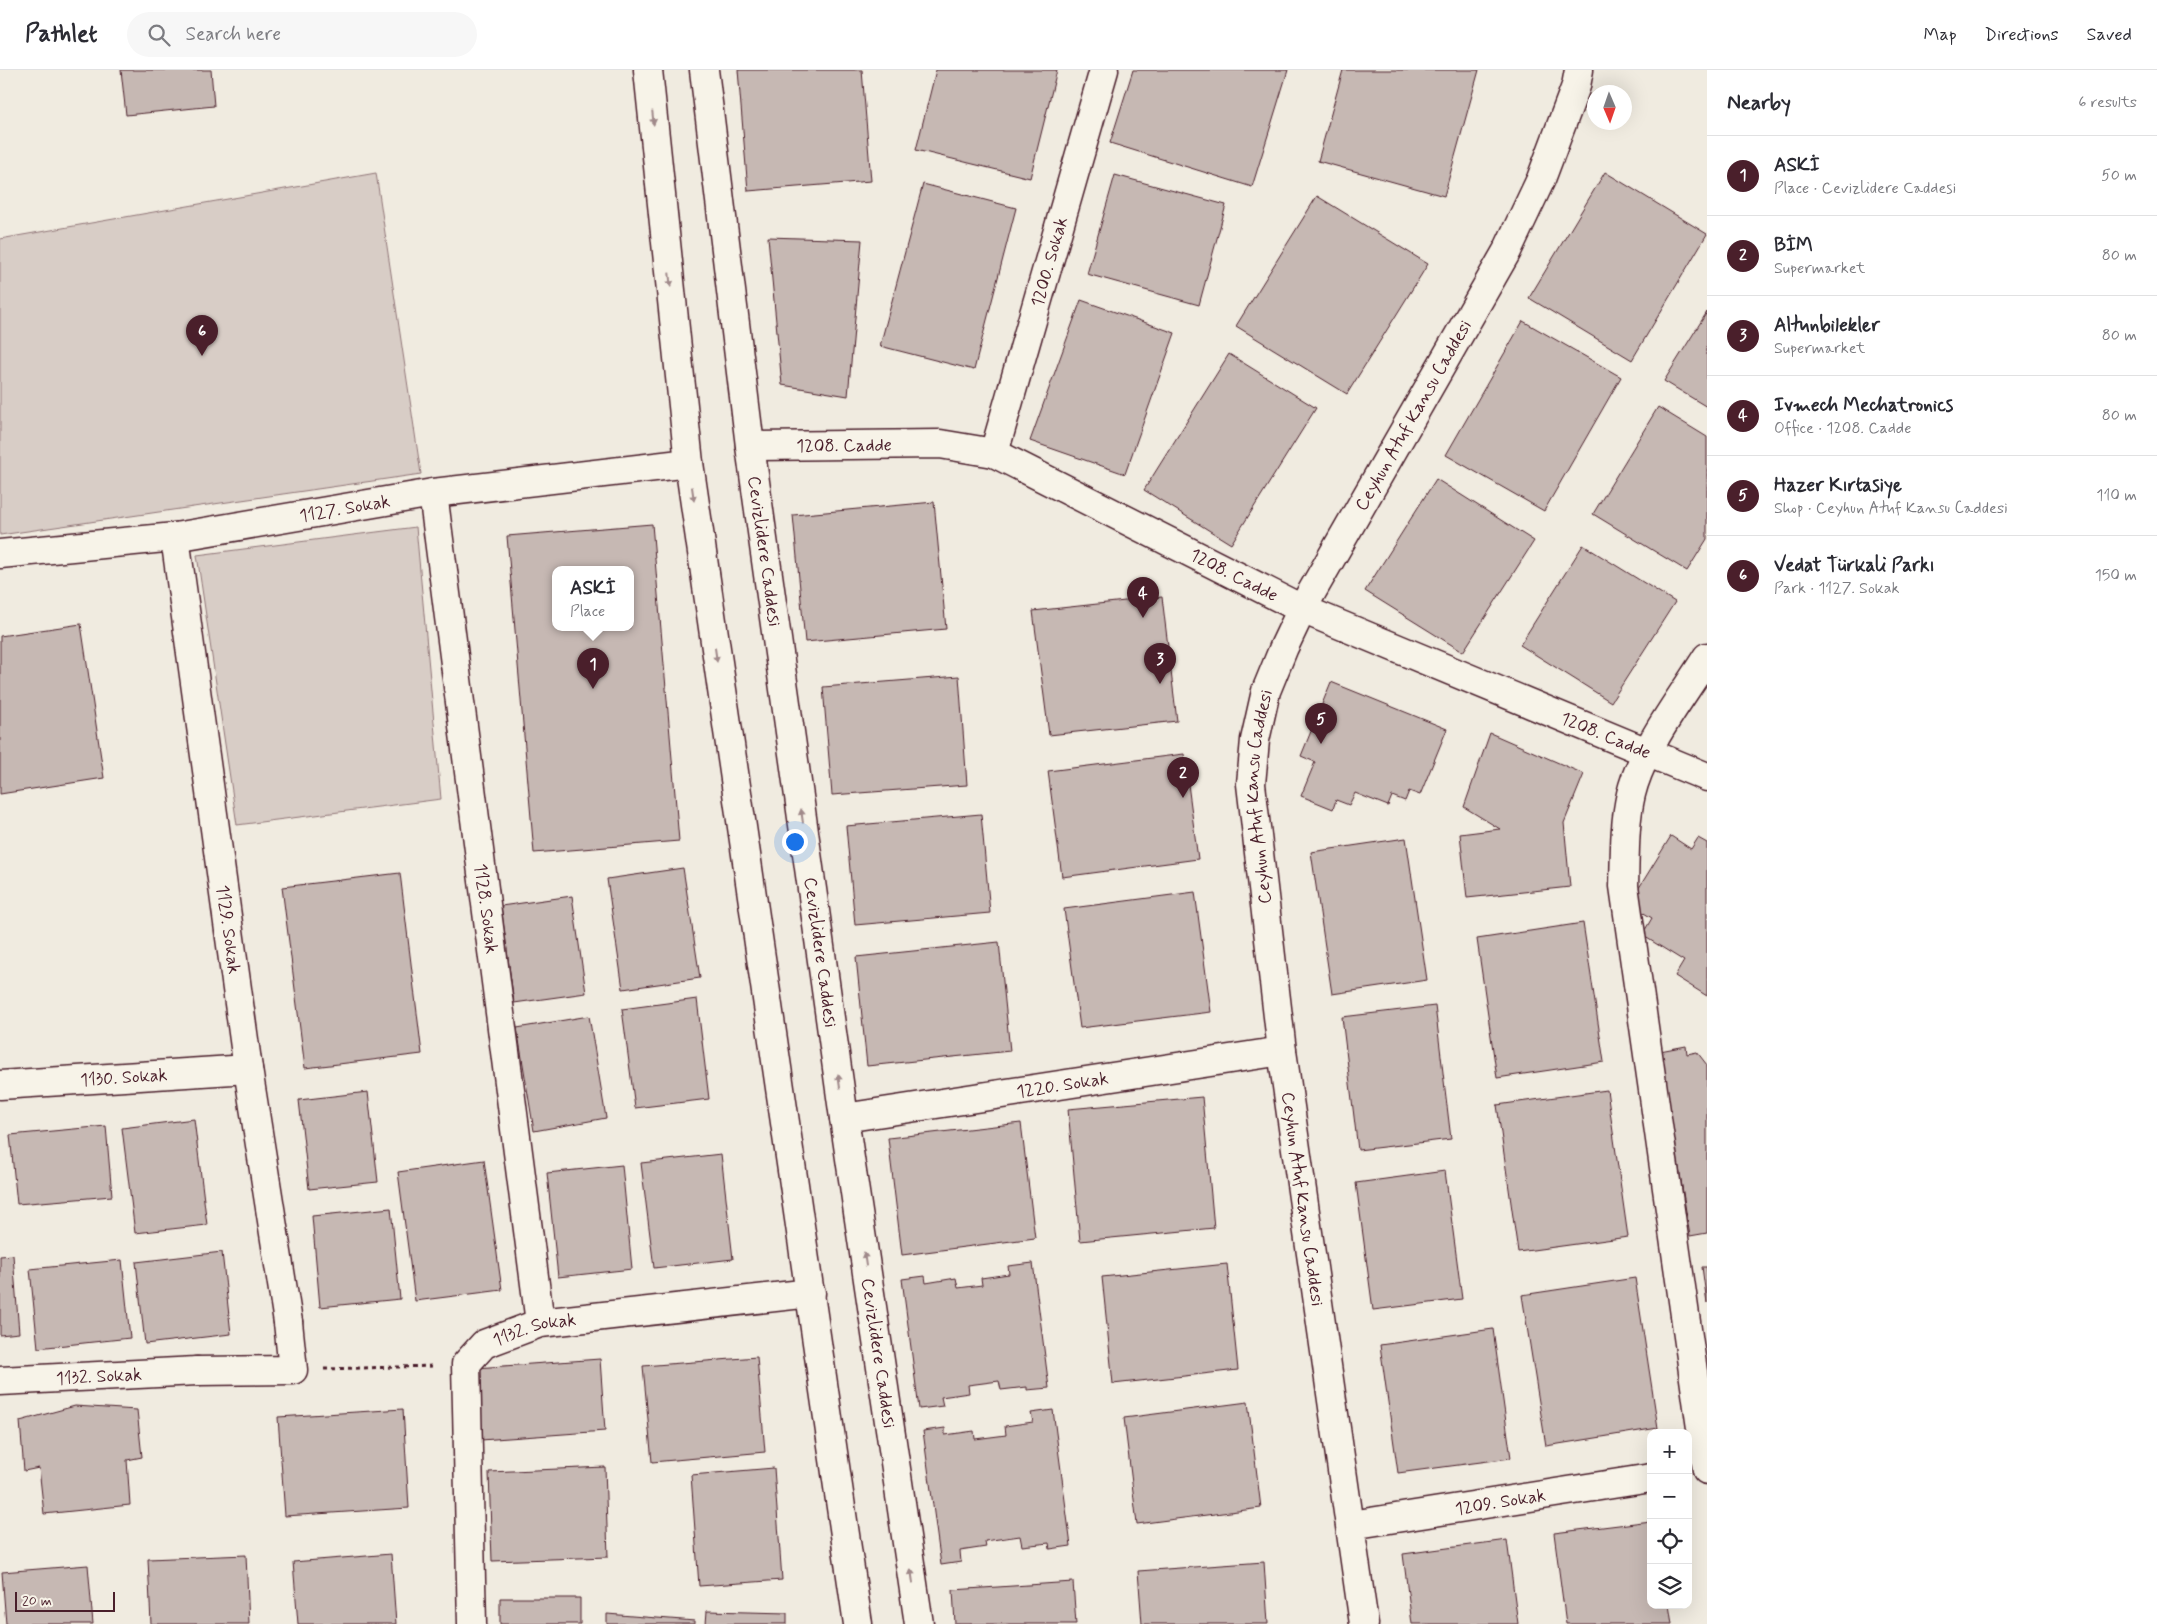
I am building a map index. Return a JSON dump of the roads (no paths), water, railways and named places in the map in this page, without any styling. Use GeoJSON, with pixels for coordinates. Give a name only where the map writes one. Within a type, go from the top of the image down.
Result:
{"type":"FeatureCollection","features":[{"type":"Feature","properties":{"kind":"street"},"geometry":{"type":"LineString","coordinates":[[648,70],[688,463],[858,1624]]}},
{"type":"Feature","properties":{"kind":"street","name":"Cevizlidere Caddesi"},"geometry":{"type":"LineString","coordinates":[[704,70],[750,446],[844,1118],[919,1624]]}},
{"type":"Feature","properties":{"kind":"street","name":"1200. Sokak"},"geometry":{"type":"LineString","coordinates":[[994,453],[1104,70]]}},
{"type":"Feature","properties":{"kind":"street","name":"Ceyhun Atuf Kansu Caddesi"},"geometry":{"type":"LineString","coordinates":[[1364,1624],[1282,1051],[1251,784],[1255,740],[1266,691],[1302,609],[1507,251],[1540,179],[1576,86],[1579,70]]}},
{"type":"Feature","properties":{"kind":"street","name":"1208. Cadde"},"geometry":{"type":"LineString","coordinates":[[750,446],[940,444],[994,453],[1302,609],[1707,777]]}},
{"type":"Feature","properties":{"kind":"street","name":"1127. Sokak"},"geometry":{"type":"LineString","coordinates":[[0,554],[175,537],[432,493],[688,463]]}},
{"type":"Feature","properties":{"kind":"street","name":"1128. Sokak"},"geometry":{"type":"LineString","coordinates":[[432,493],[540,1323]]}},
{"type":"Feature","properties":{"kind":"street","name":"1129. Sokak"},"geometry":{"type":"LineString","coordinates":[[175,537],[248,1069],[288,1322],[293,1370]]}},
{"type":"Feature","properties":{"kind":"street"},"geometry":{"type":"LineString","coordinates":[[1692,1471],[1707,1469],[1624,886],[1626,837],[1631,794],[1648,752],[1707,657]]}},
{"type":"Feature","properties":{"kind":"street","name":"1220. Sokak"},"geometry":{"type":"LineString","coordinates":[[844,1118],[1282,1051]]}},
{"type":"Feature","properties":{"kind":"street","name":"1130. Sokak"},"geometry":{"type":"LineString","coordinates":[[0,1085],[248,1069]]}},
{"type":"Feature","properties":{"kind":"street","name":"1132. Sokak"},"geometry":{"type":"LineString","coordinates":[[472,1624],[466,1364],[484,1344],[540,1323],[811,1294]]}},
{"type":"Feature","properties":{"kind":"street","name":"1132. Sokak"},"geometry":{"type":"LineString","coordinates":[[0,1382],[197,1371],[293,1370]]}},
{"type":"Feature","properties":{"kind":"street","name":"1209. Sokak"},"geometry":{"type":"LineString","coordinates":[[1351,1525],[1647,1479]]}},
{"type":"Feature","properties":{"kind":"place","name":"Vedat Türkali Parkı"},"geometry":{"type":"Point","coordinates":[202,356]}},
{"type":"Feature","properties":{"kind":"place","name":"Ivmech Mechatronics"},"geometry":{"type":"Point","coordinates":[1143,618]}},
{"type":"Feature","properties":{"kind":"place","name":"Altunbilekler"},"geometry":{"type":"Point","coordinates":[1160,684]}},
{"type":"Feature","properties":{"kind":"place","name":"ASKİ"},"geometry":{"type":"Point","coordinates":[593,689]}},
{"type":"Feature","properties":{"kind":"place","name":"Hazer Kırtasiye"},"geometry":{"type":"Point","coordinates":[1321,744]}},
{"type":"Feature","properties":{"kind":"place","name":"BİM"},"geometry":{"type":"Point","coordinates":[1183,798]}}]}
